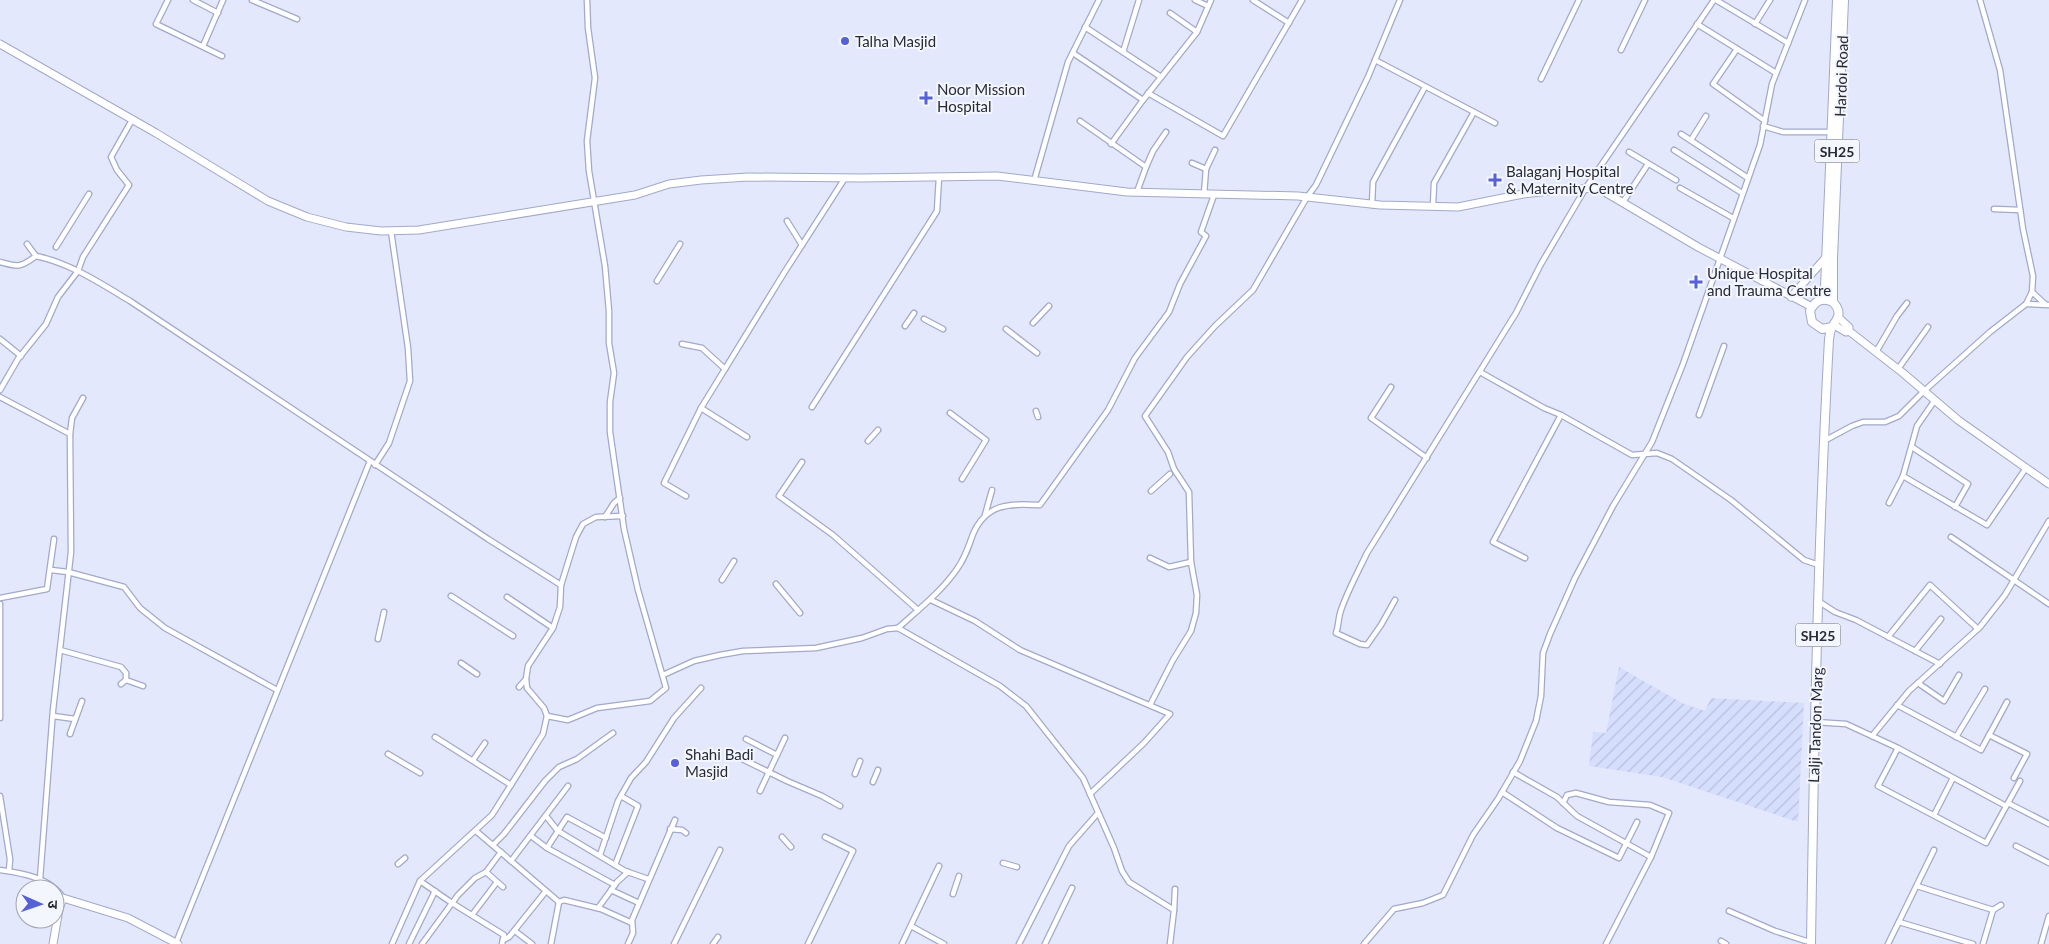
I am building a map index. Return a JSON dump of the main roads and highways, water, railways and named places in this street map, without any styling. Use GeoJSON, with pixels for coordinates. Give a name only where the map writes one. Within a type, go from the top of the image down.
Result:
{"type":"FeatureCollection","features":[{"type":"Feature","properties":{"kind":"main road","name":"Hardoi Road"},"geometry":{"type":"LineString","coordinates":[[1833,302],[1830,255],[1837,0]]}},
{"type":"Feature","properties":{"kind":"main road","name":"Hardoi Road"},"geometry":{"type":"LineString","coordinates":[[1822,299],[1830,255],[1844,0]]}},
{"type":"Feature","properties":{"kind":"main road"},"geometry":{"type":"LineString","coordinates":[[1822,299],[1833,302]]}},
{"type":"Feature","properties":{"kind":"main road","name":"SH25"},"geometry":{"type":"LineString","coordinates":[[1822,299],[1817,301],[1812,307],[1810,317],[1812,322],[1822,329]]}},
{"type":"Feature","properties":{"kind":"main road","name":"SH25"},"geometry":{"type":"LineString","coordinates":[[1833,302],[1837,306],[1839,318],[1833,326]]}},
{"type":"Feature","properties":{"kind":"main road"},"geometry":{"type":"LineString","coordinates":[[1822,329],[1833,326]]}},
{"type":"Feature","properties":{"kind":"main road","name":"Lalji Tandon Marg"},"geometry":{"type":"LineString","coordinates":[[1818,564],[1829,339],[1833,326]]}},
{"type":"Feature","properties":{"kind":"main road","name":"Lalji Tandon Marg"},"geometry":{"type":"LineString","coordinates":[[1808,943],[1824,339],[1822,329]]}},
{"type":"Feature","properties":{"kind":"main road","name":"Lalji Tandon Marg"},"geometry":{"type":"LineString","coordinates":[[1812,769],[1815,722],[1817,600]]}},
{"type":"Feature","properties":{"kind":"place","name":"Talha Masjid"},"geometry":{"type":"Point","coordinates":[845,41]}},
{"type":"Feature","properties":{"kind":"place","name":"Noor Mission Hospital"},"geometry":{"type":"Point","coordinates":[926,98]}},
{"type":"Feature","properties":{"kind":"place","name":"Balaganj Hospital & Maternity Centre"},"geometry":{"type":"Point","coordinates":[1495,180]}},
{"type":"Feature","properties":{"kind":"place","name":"Unique Hospital and Trauma Centre"},"geometry":{"type":"Point","coordinates":[1696,282]}},
{"type":"Feature","properties":{"kind":"place","name":"Shahi Badi Masjid"},"geometry":{"type":"Point","coordinates":[675,763]}}]}
